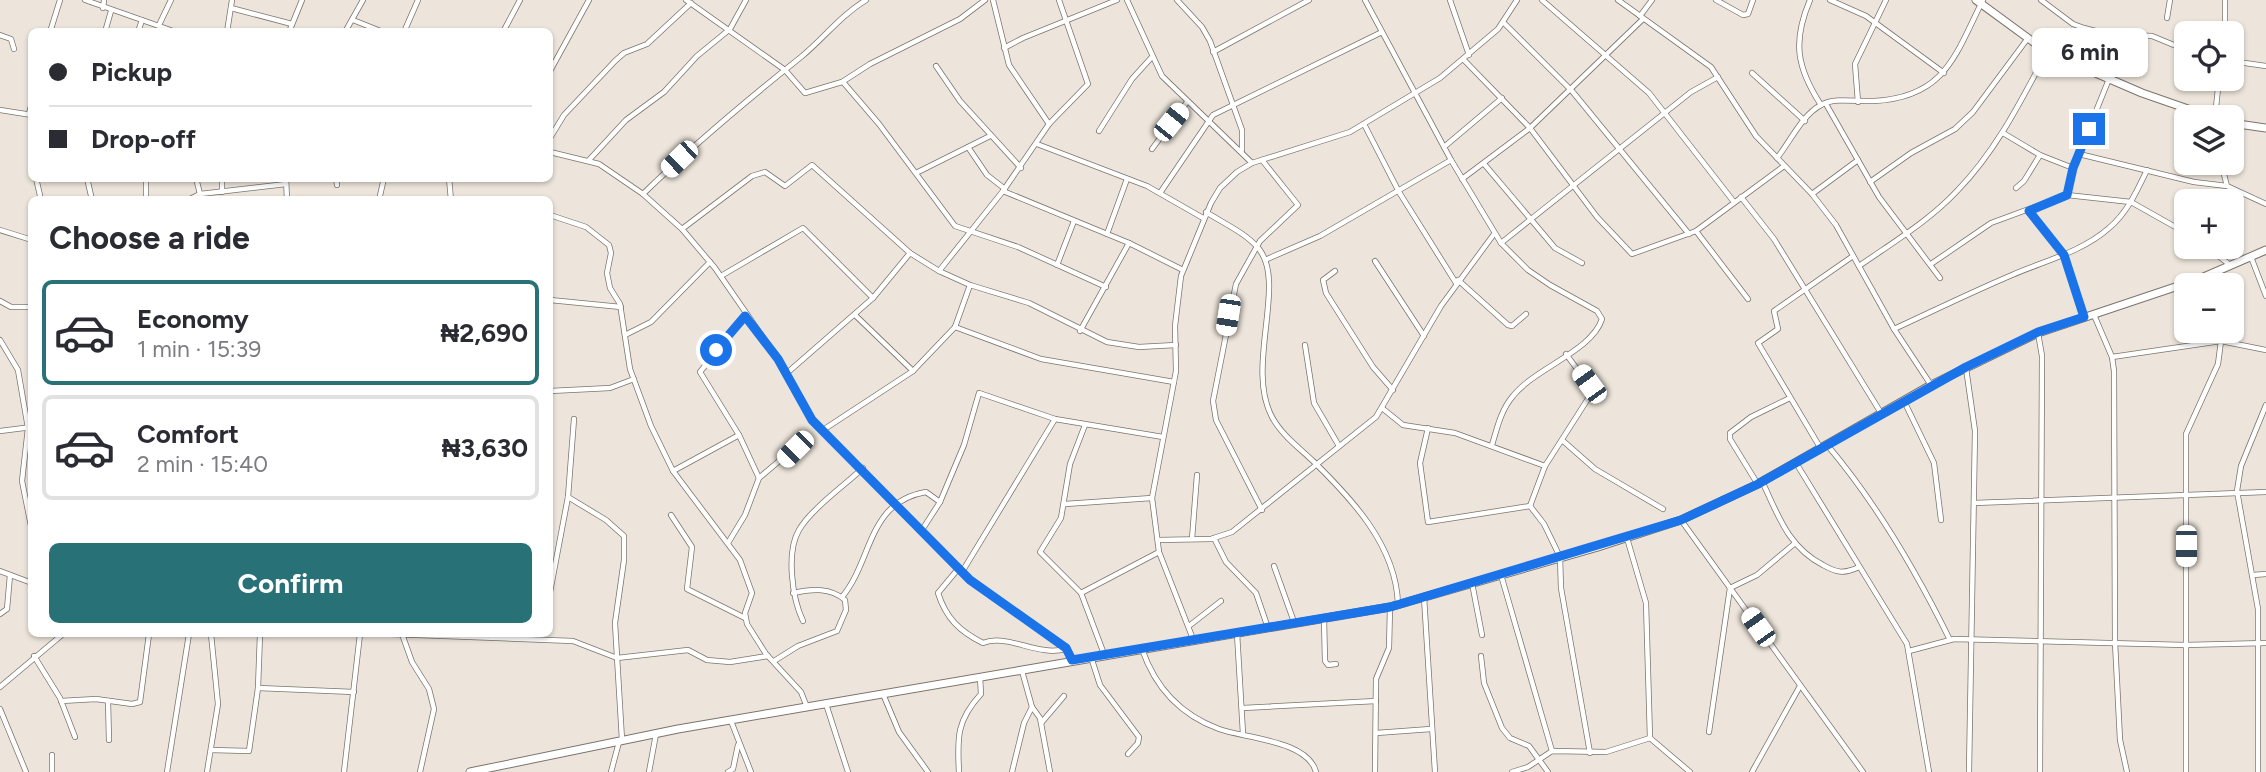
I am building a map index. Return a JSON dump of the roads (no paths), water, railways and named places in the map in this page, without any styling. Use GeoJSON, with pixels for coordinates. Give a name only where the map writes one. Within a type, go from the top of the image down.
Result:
{"type":"FeatureCollection","features":[{"type":"Feature","properties":{"kind":"street"},"geometry":{"type":"LineString","coordinates":[[51,28],[60,0]]}},
{"type":"Feature","properties":{"kind":"street"},"geometry":{"type":"LineString","coordinates":[[85,0],[166,28]]}},
{"type":"Feature","properties":{"kind":"street"},"geometry":{"type":"LineString","coordinates":[[103,8],[104,0]]}},
{"type":"Feature","properties":{"kind":"street"},"geometry":{"type":"LineString","coordinates":[[159,25],[171,0]]}},
{"type":"Feature","properties":{"kind":"street"},"geometry":{"type":"LineString","coordinates":[[228,28],[232,0]]}},
{"type":"Feature","properties":{"kind":"street"},"geometry":{"type":"LineString","coordinates":[[290,28],[302,0]]}},
{"type":"Feature","properties":{"kind":"street"},"geometry":{"type":"LineString","coordinates":[[348,28],[363,0]]}},
{"type":"Feature","properties":{"kind":"street"},"geometry":{"type":"LineString","coordinates":[[406,28],[418,0]]}},
{"type":"Feature","properties":{"kind":"street"},"geometry":{"type":"LineString","coordinates":[[505,28],[520,0]]}},
{"type":"Feature","properties":{"kind":"street"},"geometry":{"type":"LineString","coordinates":[[553,66],[589,0]]}},
{"type":"Feature","properties":{"kind":"street"},"geometry":{"type":"LineString","coordinates":[[589,160],[626,120],[663,92],[697,56],[730,29],[746,0]]}},
{"type":"Feature","properties":{"kind":"street"},"geometry":{"type":"LineString","coordinates":[[643,194],[697,141],[785,70],[838,20],[865,0]]}},
{"type":"Feature","properties":{"kind":"street"},"geometry":{"type":"LineString","coordinates":[[553,133],[564,115],[615,61],[624,53],[647,44],[688,2],[785,70],[805,93],[842,82],[870,64],[960,19],[985,0]]}},
{"type":"Feature","properties":{"kind":"street"},"geometry":{"type":"LineString","coordinates":[[993,0],[1012,72],[1049,124]]}},
{"type":"Feature","properties":{"kind":"street"},"geometry":{"type":"LineString","coordinates":[[939,271],[1004,190],[1049,124],[1088,84],[1059,0]]}},
{"type":"Feature","properties":{"kind":"street"},"geometry":{"type":"LineString","coordinates":[[1004,48],[1023,37],[1117,0]]}},
{"type":"Feature","properties":{"kind":"street"},"geometry":{"type":"LineString","coordinates":[[1127,0],[1151,58],[1162,76],[1252,163]]}},
{"type":"Feature","properties":{"kind":"street"},"geometry":{"type":"LineString","coordinates":[[1177,0],[1202,27],[1213,52],[1244,136],[1241,151]]}},
{"type":"Feature","properties":{"kind":"street"},"geometry":{"type":"LineString","coordinates":[[1213,52],[1309,0]]}},
{"type":"Feature","properties":{"kind":"street"},"geometry":{"type":"LineString","coordinates":[[1365,0],[1380,33],[1494,234],[1550,285],[1601,316],[1595,332],[1523,384],[1511,397],[1502,412],[1492,446]]}},
{"type":"Feature","properties":{"kind":"street"},"geometry":{"type":"LineString","coordinates":[[1450,0],[1469,55]]}},
{"type":"Feature","properties":{"kind":"street"},"geometry":{"type":"LineString","coordinates":[[1193,639],[1159,552],[1152,498],[1174,382],[1177,298],[1183,270],[1206,212],[1220,188],[1237,172],[1252,163],[1326,141],[1364,124],[1464,60],[1503,22],[1517,0]]}},
{"type":"Feature","properties":{"kind":"street"},"geometry":{"type":"LineString","coordinates":[[1542,0],[1606,54],[1667,112],[1734,202]]}},
{"type":"Feature","properties":{"kind":"street"},"geometry":{"type":"LineString","coordinates":[[1618,0],[1697,54],[1718,77],[1756,136],[1812,194],[1836,225],[1894,329],[1931,385]]}},
{"type":"Feature","properties":{"kind":"street"},"geometry":{"type":"LineString","coordinates":[[1462,179],[1530,128],[1572,91],[1642,18],[1652,0]]}},
{"type":"Feature","properties":{"kind":"street"},"geometry":{"type":"LineString","coordinates":[[1716,0],[1743,15],[1748,14],[1753,0]]}},
{"type":"Feature","properties":{"kind":"street"},"geometry":{"type":"LineString","coordinates":[[1810,0],[1801,24],[1799,54],[1805,81],[1824,104],[1870,182],[1940,278]]}},
{"type":"Feature","properties":{"kind":"street"},"geometry":{"type":"LineString","coordinates":[[1830,0],[1866,16],[1944,74]]}},
{"type":"Feature","properties":{"kind":"street"},"geometry":{"type":"LineString","coordinates":[[1858,102],[1854,70],[1886,0]]}},
{"type":"Feature","properties":{"kind":"street"},"geometry":{"type":"LineString","coordinates":[[2041,0],[2073,24],[2084,28],[2107,34],[2152,36],[2174,45]]}},
{"type":"Feature","properties":{"kind":"street"},"geometry":{"type":"LineString","coordinates":[[2167,18],[2170,0]]}},
{"type":"Feature","properties":{"kind":"street"},"geometry":{"type":"LineString","coordinates":[[2225,0],[2225,21]]}},
{"type":"Feature","properties":{"kind":"street"},"geometry":{"type":"LineString","coordinates":[[1777,158],[1805,121],[1824,104],[1888,100],[1944,74],[1980,1],[2047,52],[2109,79],[2180,105]]}},
{"type":"Feature","properties":{"kind":"street"},"geometry":{"type":"LineString","coordinates":[[231,8],[292,24]]}},
{"type":"Feature","properties":{"kind":"street"},"geometry":{"type":"LineString","coordinates":[[106,28],[111,11]]}},
{"type":"Feature","properties":{"kind":"street"},"geometry":{"type":"LineString","coordinates":[[139,28],[142,20]]}},
{"type":"Feature","properties":{"kind":"street"},"geometry":{"type":"LineString","coordinates":[[353,20],[373,28]]}},
{"type":"Feature","properties":{"kind":"street"},"geometry":{"type":"LineString","coordinates":[[1503,22],[1572,91],[1689,234]]}},
{"type":"Feature","properties":{"kind":"street"},"geometry":{"type":"LineString","coordinates":[[1160,193],[1209,121],[1231,104],[1380,33]]}},
{"type":"Feature","properties":{"kind":"street"},"geometry":{"type":"LineString","coordinates":[[0,35],[11,39],[15,49]]}},
{"type":"Feature","properties":{"kind":"street"},"geometry":{"type":"LineString","coordinates":[[1870,182],[1911,153],[1955,129],[1973,112],[2029,38]]}},
{"type":"Feature","properties":{"kind":"street"},"geometry":{"type":"LineString","coordinates":[[1858,266],[1907,234],[1957,191],[2003,133],[2047,52]]}},
{"type":"Feature","properties":{"kind":"street"},"geometry":{"type":"LineString","coordinates":[[1098,131],[1132,79],[1151,58]]}},
{"type":"Feature","properties":{"kind":"street"},"geometry":{"type":"LineString","coordinates":[[1464,60],[1530,128],[1573,186],[1632,254],[1696,231],[1784,166]]}},
{"type":"Feature","properties":{"kind":"street"},"geometry":{"type":"LineString","coordinates":[[2244,63],[2266,66]]}},
{"type":"Feature","properties":{"kind":"street"},"geometry":{"type":"LineString","coordinates":[[936,66],[989,136],[1020,168]]}},
{"type":"Feature","properties":{"kind":"street"},"geometry":{"type":"LineString","coordinates":[[1752,73],[1805,121]]}},
{"type":"Feature","properties":{"kind":"street"},"geometry":{"type":"LineString","coordinates":[[1501,243],[1691,92],[1718,77]]}},
{"type":"Feature","properties":{"kind":"street"},"geometry":{"type":"LineString","coordinates":[[2067,195],[2073,168],[2109,79]]}},
{"type":"Feature","properties":{"kind":"street"},"geometry":{"type":"LineString","coordinates":[[842,82],[916,173],[948,219],[969,232],[1018,247],[1106,287]]}},
{"type":"Feature","properties":{"kind":"street"},"geometry":{"type":"LineString","coordinates":[[1444,147],[1502,98]]}},
{"type":"Feature","properties":{"kind":"street"},"geometry":{"type":"LineString","coordinates":[[1152,149],[1187,102]]}},
{"type":"Feature","properties":{"kind":"street"},"geometry":{"type":"LineString","coordinates":[[0,110],[28,114]]}},
{"type":"Feature","properties":{"kind":"street"},"geometry":{"type":"LineString","coordinates":[[1364,124],[1399,192],[1457,282],[1508,325],[1512,326],[1526,314]]}},
{"type":"Feature","properties":{"kind":"street"},"geometry":{"type":"LineString","coordinates":[[2244,125],[2266,128]]}},
{"type":"Feature","properties":{"kind":"street"},"geometry":{"type":"LineString","coordinates":[[2003,133],[2040,155],[2073,168]]}},
{"type":"Feature","properties":{"kind":"street"},"geometry":{"type":"LineString","coordinates":[[916,173],[989,136]]}},
{"type":"Feature","properties":{"kind":"street"},"geometry":{"type":"LineString","coordinates":[[1037,144],[1160,193],[1203,218]]}},
{"type":"Feature","properties":{"kind":"street"},"geometry":{"type":"LineString","coordinates":[[968,147],[987,175],[1004,190],[1129,243],[1183,270]]}},
{"type":"Feature","properties":{"kind":"street"},"geometry":{"type":"LineString","coordinates":[[553,153],[589,160],[643,194],[682,229],[720,276],[745,316],[787,373],[804,409],[823,430],[960,570],[1066,648],[1072,660]]}},
{"type":"Feature","properties":{"kind":"street"},"geometry":{"type":"LineString","coordinates":[[2079,153],[2194,182],[2227,186],[2266,204]]}},
{"type":"Feature","properties":{"kind":"street"},"geometry":{"type":"LineString","coordinates":[[2016,188],[2024,181],[2040,155]]}},
{"type":"Feature","properties":{"kind":"street"},"geometry":{"type":"LineString","coordinates":[[1262,160],[1298,205],[1256,246],[1243,268],[1231,300],[1214,412],[1262,510]]}},
{"type":"Feature","properties":{"kind":"street"},"geometry":{"type":"LineString","coordinates":[[1265,260],[1320,236],[1451,160]]}},
{"type":"Feature","properties":{"kind":"street"},"geometry":{"type":"LineString","coordinates":[[1812,194],[1858,160]]}},
{"type":"Feature","properties":{"kind":"street"},"geometry":{"type":"LineString","coordinates":[[1485,164],[1529,219],[1563,255],[1582,263]]}},
{"type":"Feature","properties":{"kind":"street"},"geometry":{"type":"LineString","coordinates":[[682,229],[752,176],[765,172],[785,186],[812,165],[910,253],[939,271],[971,285],[1029,303],[1080,331],[1121,345],[1176,345]]}},
{"type":"Feature","properties":{"kind":"street"},"geometry":{"type":"LineString","coordinates":[[1894,329],[2064,255],[2109,229],[2131,202],[2147,170]]}},
{"type":"Feature","properties":{"kind":"street"},"geometry":{"type":"LineString","coordinates":[[2224,175],[2227,186]]}},
{"type":"Feature","properties":{"kind":"street"},"geometry":{"type":"LineString","coordinates":[[1107,234],[1127,179]]}},
{"type":"Feature","properties":{"kind":"street"},"geometry":{"type":"LineString","coordinates":[[197,182],[200,194]]}},
{"type":"Feature","properties":{"kind":"street"},"geometry":{"type":"LineString","coordinates":[[222,182],[222,192]]}},
{"type":"Feature","properties":{"kind":"street"},"geometry":{"type":"LineString","coordinates":[[196,196],[280,182]]}},
{"type":"Feature","properties":{"kind":"street"},"geometry":{"type":"LineString","coordinates":[[1931,264],[1979,229],[2067,195],[2131,202],[2174,226]]}},
{"type":"Feature","properties":{"kind":"street"},"geometry":{"type":"LineString","coordinates":[[1741,197],[1774,239],[1881,413]]}},
{"type":"Feature","properties":{"kind":"street"},"geometry":{"type":"LineString","coordinates":[[2029,211],[2064,255],[2084,317]]}},
{"type":"Feature","properties":{"kind":"street"},"geometry":{"type":"LineString","coordinates":[[1206,212],[1256,246],[1265,260],[1269,285],[1262,350],[1264,395],[1278,425],[1355,504],[1375,533],[1391,572],[1394,605],[1389,648],[1376,679],[1375,772]]}},
{"type":"Feature","properties":{"kind":"street"},"geometry":{"type":"LineString","coordinates":[[553,216],[586,227],[609,245],[611,253],[607,273],[610,288],[621,307],[634,379],[650,426],[673,471],[740,560],[752,593],[745,618]]}},
{"type":"Feature","properties":{"kind":"street"},"geometry":{"type":"LineString","coordinates":[[1057,265],[1074,221]]}},
{"type":"Feature","properties":{"kind":"street"},"geometry":{"type":"LineString","coordinates":[[720,276],[803,228],[873,298]]}},
{"type":"Feature","properties":{"kind":"street"},"geometry":{"type":"LineString","coordinates":[[0,230],[28,239]]}},
{"type":"Feature","properties":{"kind":"street"},"geometry":{"type":"LineString","coordinates":[[1696,231],[1748,299]]}},
{"type":"Feature","properties":{"kind":"street"},"geometry":{"type":"LineString","coordinates":[[1158,540],[1214,538],[1243,526],[1382,408],[1457,282],[1494,234]]}},
{"type":"Feature","properties":{"kind":"street"},"geometry":{"type":"LineString","coordinates":[[1080,331],[1129,243]]}},
{"type":"Feature","properties":{"kind":"street"},"geometry":{"type":"LineString","coordinates":[[2216,273],[2266,250]]}},
{"type":"Feature","properties":{"kind":"street"},"geometry":{"type":"LineString","coordinates":[[787,373],[873,298],[910,253]]}},
{"type":"Feature","properties":{"kind":"street"},"geometry":{"type":"LineString","coordinates":[[1853,256],[1774,311],[1779,329],[1757,345],[1824,448],[1852,475],[1894,537],[1950,640]]}},
{"type":"Feature","properties":{"kind":"street"},"geometry":{"type":"LineString","coordinates":[[2251,257],[2266,296]]}},
{"type":"Feature","properties":{"kind":"street"},"geometry":{"type":"LineString","coordinates":[[2222,259],[2230,265]]}},
{"type":"Feature","properties":{"kind":"street"},"geometry":{"type":"LineString","coordinates":[[1375,261],[1424,337]]}},
{"type":"Feature","properties":{"kind":"street"},"geometry":{"type":"LineString","coordinates":[[625,335],[651,322],[710,262]]}},
{"type":"Feature","properties":{"kind":"street"},"geometry":{"type":"LineString","coordinates":[[1335,271],[1323,280],[1326,293],[1373,367],[1393,390]]}},
{"type":"Feature","properties":{"kind":"street"},"geometry":{"type":"LineString","coordinates":[[823,430],[913,371],[955,327],[971,285]]}},
{"type":"Feature","properties":{"kind":"street"},"geometry":{"type":"LineString","coordinates":[[470,772],[656,733],[1394,605],[1681,520],[1760,483],[1931,385],[2038,332],[2174,290]]}},
{"type":"Feature","properties":{"kind":"street"},"geometry":{"type":"LineString","coordinates":[[0,300],[11,307],[28,307]]}},
{"type":"Feature","properties":{"kind":"street"},"geometry":{"type":"LineString","coordinates":[[553,300],[621,307]]}},
{"type":"Feature","properties":{"kind":"street"},"geometry":{"type":"LineString","coordinates":[[2093,314],[2112,357],[2115,642],[2120,740],[2127,772]]}},
{"type":"Feature","properties":{"kind":"street"},"geometry":{"type":"LineString","coordinates":[[855,315],[913,371]]}},
{"type":"Feature","properties":{"kind":"street"},"geometry":{"type":"LineString","coordinates":[[745,316],[700,372],[739,435],[760,478]]}},
{"type":"Feature","properties":{"kind":"street"},"geometry":{"type":"LineString","coordinates":[[955,327],[1041,359],[1174,382]]}},
{"type":"Feature","properties":{"kind":"street"},"geometry":{"type":"LineString","coordinates":[[2038,332],[2042,356],[2043,500],[2040,772]]}},
{"type":"Feature","properties":{"kind":"street"},"geometry":{"type":"LineString","coordinates":[[0,340],[18,370],[28,418]]}},
{"type":"Feature","properties":{"kind":"street"},"geometry":{"type":"LineString","coordinates":[[2112,357],[2207,343]]}},
{"type":"Feature","properties":{"kind":"street"},"geometry":{"type":"LineString","coordinates":[[2186,772],[2187,428],[2218,364],[2221,343]]}},
{"type":"Feature","properties":{"kind":"street"},"geometry":{"type":"LineString","coordinates":[[2231,343],[2266,350]]}},
{"type":"Feature","properties":{"kind":"street"},"geometry":{"type":"LineString","coordinates":[[1305,345],[1314,403],[1339,446]]}},
{"type":"Feature","properties":{"kind":"street"},"geometry":{"type":"LineString","coordinates":[[1530,506],[1545,466],[1592,391],[1566,354]]}},
{"type":"Feature","properties":{"kind":"street"},"geometry":{"type":"LineString","coordinates":[[1966,367],[1975,431],[1969,772]]}},
{"type":"Feature","properties":{"kind":"street"},"geometry":{"type":"LineString","coordinates":[[553,391],[610,388],[634,379]]}},
{"type":"Feature","properties":{"kind":"street"},"geometry":{"type":"LineString","coordinates":[[922,530],[940,502],[969,434],[979,393],[1055,419],[1163,437]]}},
{"type":"Feature","properties":{"kind":"street"},"geometry":{"type":"LineString","coordinates":[[1790,397],[1751,417],[1730,433],[1794,544],[1812,559],[1838,572],[1848,572],[1859,567]]}},
{"type":"Feature","properties":{"kind":"street"},"geometry":{"type":"LineString","coordinates":[[1904,400],[1934,463],[1941,520]]}},
{"type":"Feature","properties":{"kind":"street"},"geometry":{"type":"LineString","coordinates":[[2258,772],[2259,621],[2237,491],[2241,466],[2266,405]]}},
{"type":"Feature","properties":{"kind":"street"},"geometry":{"type":"LineString","coordinates":[[1382,408],[1403,425],[1428,428],[1492,446],[1545,466]]}},
{"type":"Feature","properties":{"kind":"street"},"geometry":{"type":"LineString","coordinates":[[553,576],[568,497],[575,419]]}},
{"type":"Feature","properties":{"kind":"street"},"geometry":{"type":"LineString","coordinates":[[1055,419],[960,570],[938,593],[949,618],[961,630],[983,643],[993,639],[1052,651],[1066,648]]}},
{"type":"Feature","properties":{"kind":"street"},"geometry":{"type":"LineString","coordinates":[[1085,425],[1070,464],[1065,504],[1057,528],[1040,552],[1081,593],[1104,654]]}},
{"type":"Feature","properties":{"kind":"street"},"geometry":{"type":"LineString","coordinates":[[0,431],[28,428]]}},
{"type":"Feature","properties":{"kind":"street"},"geometry":{"type":"LineString","coordinates":[[1428,428],[1420,463],[1428,522],[1530,506]]}},
{"type":"Feature","properties":{"kind":"street"},"geometry":{"type":"LineString","coordinates":[[673,471],[739,435]]}},
{"type":"Feature","properties":{"kind":"street"},"geometry":{"type":"LineString","coordinates":[[728,543],[745,515],[760,478],[806,439]]}},
{"type":"Feature","properties":{"kind":"street"},"geometry":{"type":"LineString","coordinates":[[1562,440],[1595,469],[1663,509]]}},
{"type":"Feature","properties":{"kind":"street"},"geometry":{"type":"LineString","coordinates":[[28,441],[22,481],[28,511]]}},
{"type":"Feature","properties":{"kind":"street"},"geometry":{"type":"LineString","coordinates":[[1796,463],[1909,651],[1929,772]]}},
{"type":"Feature","properties":{"kind":"street"},"geometry":{"type":"LineString","coordinates":[[803,621],[793,593],[792,573],[799,530],[863,468]]}},
{"type":"Feature","properties":{"kind":"street"},"geometry":{"type":"LineString","coordinates":[[1192,539],[1197,475]]}},
{"type":"Feature","properties":{"kind":"street"},"geometry":{"type":"LineString","coordinates":[[842,597],[858,576],[873,531],[894,503],[926,492],[940,502]]}},
{"type":"Feature","properties":{"kind":"street"},"geometry":{"type":"LineString","coordinates":[[1973,503],[2266,492]]}},
{"type":"Feature","properties":{"kind":"street"},"geometry":{"type":"LineString","coordinates":[[568,497],[606,520],[624,536],[624,559],[615,606],[620,740],[611,772]]}},
{"type":"Feature","properties":{"kind":"street"},"geometry":{"type":"LineString","coordinates":[[1065,504],[1152,498]]}},
{"type":"Feature","properties":{"kind":"street"},"geometry":{"type":"LineString","coordinates":[[1530,506],[1544,523],[1560,558],[1561,588],[1590,752]]}},
{"type":"Feature","properties":{"kind":"street"},"geometry":{"type":"LineString","coordinates":[[671,515],[692,547],[687,589],[745,618],[768,656],[801,692],[807,708]]}},
{"type":"Feature","properties":{"kind":"street"},"geometry":{"type":"LineString","coordinates":[[1681,520],[1863,772]]}},
{"type":"Feature","properties":{"kind":"street"},"geometry":{"type":"LineString","coordinates":[[1627,537],[1646,603],[1650,738],[1690,772]]}},
{"type":"Feature","properties":{"kind":"street"},"geometry":{"type":"LineString","coordinates":[[1214,538],[1226,562],[1256,593],[1268,628]]}},
{"type":"Feature","properties":{"kind":"street"},"geometry":{"type":"LineString","coordinates":[[1731,588],[1757,575],[1794,544]]}},
{"type":"Feature","properties":{"kind":"street"},"geometry":{"type":"LineString","coordinates":[[1081,593],[1159,552]]}},
{"type":"Feature","properties":{"kind":"street"},"geometry":{"type":"LineString","coordinates":[[0,565],[1,572],[28,582]]}},
{"type":"Feature","properties":{"kind":"street"},"geometry":{"type":"LineString","coordinates":[[1274,566],[1294,622]]}},
{"type":"Feature","properties":{"kind":"street"},"geometry":{"type":"LineString","coordinates":[[1501,574],[1552,751]]}},
{"type":"Feature","properties":{"kind":"street"},"geometry":{"type":"LineString","coordinates":[[2253,575],[2266,574]]}},
{"type":"Feature","properties":{"kind":"street"},"geometry":{"type":"LineString","coordinates":[[0,614],[7,609],[10,575]]}},
{"type":"Feature","properties":{"kind":"street"},"geometry":{"type":"LineString","coordinates":[[1472,582],[1482,635]]}},
{"type":"Feature","properties":{"kind":"street"},"geometry":{"type":"LineString","coordinates":[[1709,732],[1731,588]]}},
{"type":"Feature","properties":{"kind":"street"},"geometry":{"type":"LineString","coordinates":[[793,593],[818,589],[842,597]]}},
{"type":"Feature","properties":{"kind":"street"},"geometry":{"type":"LineString","coordinates":[[1424,596],[1435,772]]}},
{"type":"Feature","properties":{"kind":"street"},"geometry":{"type":"LineString","coordinates":[[774,661],[839,629],[846,610],[842,597]]}},
{"type":"Feature","properties":{"kind":"street"},"geometry":{"type":"LineString","coordinates":[[1189,626],[1221,601]]}},
{"type":"Feature","properties":{"kind":"street"},"geometry":{"type":"LineString","coordinates":[[1324,618],[1325,662],[1328,665],[1336,664]]}},
{"type":"Feature","properties":{"kind":"street"},"geometry":{"type":"LineString","coordinates":[[1237,632],[1243,734]]}},
{"type":"Feature","properties":{"kind":"street"},"geometry":{"type":"LineString","coordinates":[[0,687],[59,637]]}},
{"type":"Feature","properties":{"kind":"street"},"geometry":{"type":"LineString","coordinates":[[61,701],[132,704],[140,702],[149,637]]}},
{"type":"Feature","properties":{"kind":"street"},"geometry":{"type":"LineString","coordinates":[[167,772],[189,637]]}},
{"type":"Feature","properties":{"kind":"street"},"geometry":{"type":"LineString","coordinates":[[207,772],[218,704],[211,637]]}},
{"type":"Feature","properties":{"kind":"street"},"geometry":{"type":"LineString","coordinates":[[211,750],[249,751],[258,688],[260,637]]}},
{"type":"Feature","properties":{"kind":"street"},"geometry":{"type":"LineString","coordinates":[[344,772],[360,637]]}},
{"type":"Feature","properties":{"kind":"street"},"geometry":{"type":"LineString","coordinates":[[403,637],[412,662],[429,689],[434,709],[420,772]]}},
{"type":"Feature","properties":{"kind":"street"},"geometry":{"type":"LineString","coordinates":[[550,637],[573,641],[617,658],[688,650],[707,660],[730,662],[768,656]]}},
{"type":"Feature","properties":{"kind":"street"},"geometry":{"type":"LineString","coordinates":[[1909,651],[1950,640],[2185,645],[2266,643]]}},
{"type":"Feature","properties":{"kind":"street"},"geometry":{"type":"LineString","coordinates":[[1142,648],[1148,667],[1170,699],[1220,729],[1267,739],[1300,755],[1311,762],[1316,772]]}},
{"type":"Feature","properties":{"kind":"street"},"geometry":{"type":"LineString","coordinates":[[34,656],[61,701],[75,737]]}},
{"type":"Feature","properties":{"kind":"street"},"geometry":{"type":"LineString","coordinates":[[1090,656],[1100,685],[1139,737],[1138,743],[1128,754]]}},
{"type":"Feature","properties":{"kind":"street"},"geometry":{"type":"LineString","coordinates":[[1481,656],[1484,683],[1502,728],[1510,738],[1529,746],[1548,772]]}},
{"type":"Feature","properties":{"kind":"street"},"geometry":{"type":"LineString","coordinates":[[1022,670],[1032,707],[1041,723],[1050,772]]}},
{"type":"Feature","properties":{"kind":"street"},"geometry":{"type":"LineString","coordinates":[[959,772],[957,735],[971,702],[981,694],[980,677]]}},
{"type":"Feature","properties":{"kind":"street"},"geometry":{"type":"LineString","coordinates":[[1753,772],[1800,686]]}},
{"type":"Feature","properties":{"kind":"street"},"geometry":{"type":"LineString","coordinates":[[258,688],[354,691]]}},
{"type":"Feature","properties":{"kind":"street"},"geometry":{"type":"LineString","coordinates":[[883,693],[899,732],[928,772]]}},
{"type":"Feature","properties":{"kind":"street"},"geometry":{"type":"LineString","coordinates":[[1041,723],[1064,696]]}},
{"type":"Feature","properties":{"kind":"street"},"geometry":{"type":"LineString","coordinates":[[108,701],[109,740]]}},
{"type":"Feature","properties":{"kind":"street"},"geometry":{"type":"LineString","coordinates":[[1243,708],[1376,701]]}},
{"type":"Feature","properties":{"kind":"street"},"geometry":{"type":"LineString","coordinates":[[826,704],[848,772]]}},
{"type":"Feature","properties":{"kind":"street"},"geometry":{"type":"LineString","coordinates":[[1012,772],[1024,723],[1032,707]]}},
{"type":"Feature","properties":{"kind":"street"},"geometry":{"type":"LineString","coordinates":[[0,709],[26,772]]}},
{"type":"Feature","properties":{"kind":"street"},"geometry":{"type":"LineString","coordinates":[[731,721],[738,745],[751,772]]}},
{"type":"Feature","properties":{"kind":"street"},"geometry":{"type":"LineString","coordinates":[[1376,733],[1432,729]]}},
{"type":"Feature","properties":{"kind":"street"},"geometry":{"type":"LineString","coordinates":[[649,772],[656,733]]}},
{"type":"Feature","properties":{"kind":"street"},"geometry":{"type":"LineString","coordinates":[[1512,772],[1540,760],[1552,751],[1616,751],[1650,738]]}},
{"type":"Feature","properties":{"kind":"street"},"geometry":{"type":"LineString","coordinates":[[728,772],[733,769],[738,745]]}},
{"type":"Feature","properties":{"kind":"street"},"geometry":{"type":"LineString","coordinates":[[52,755],[52,772]]}}]}
